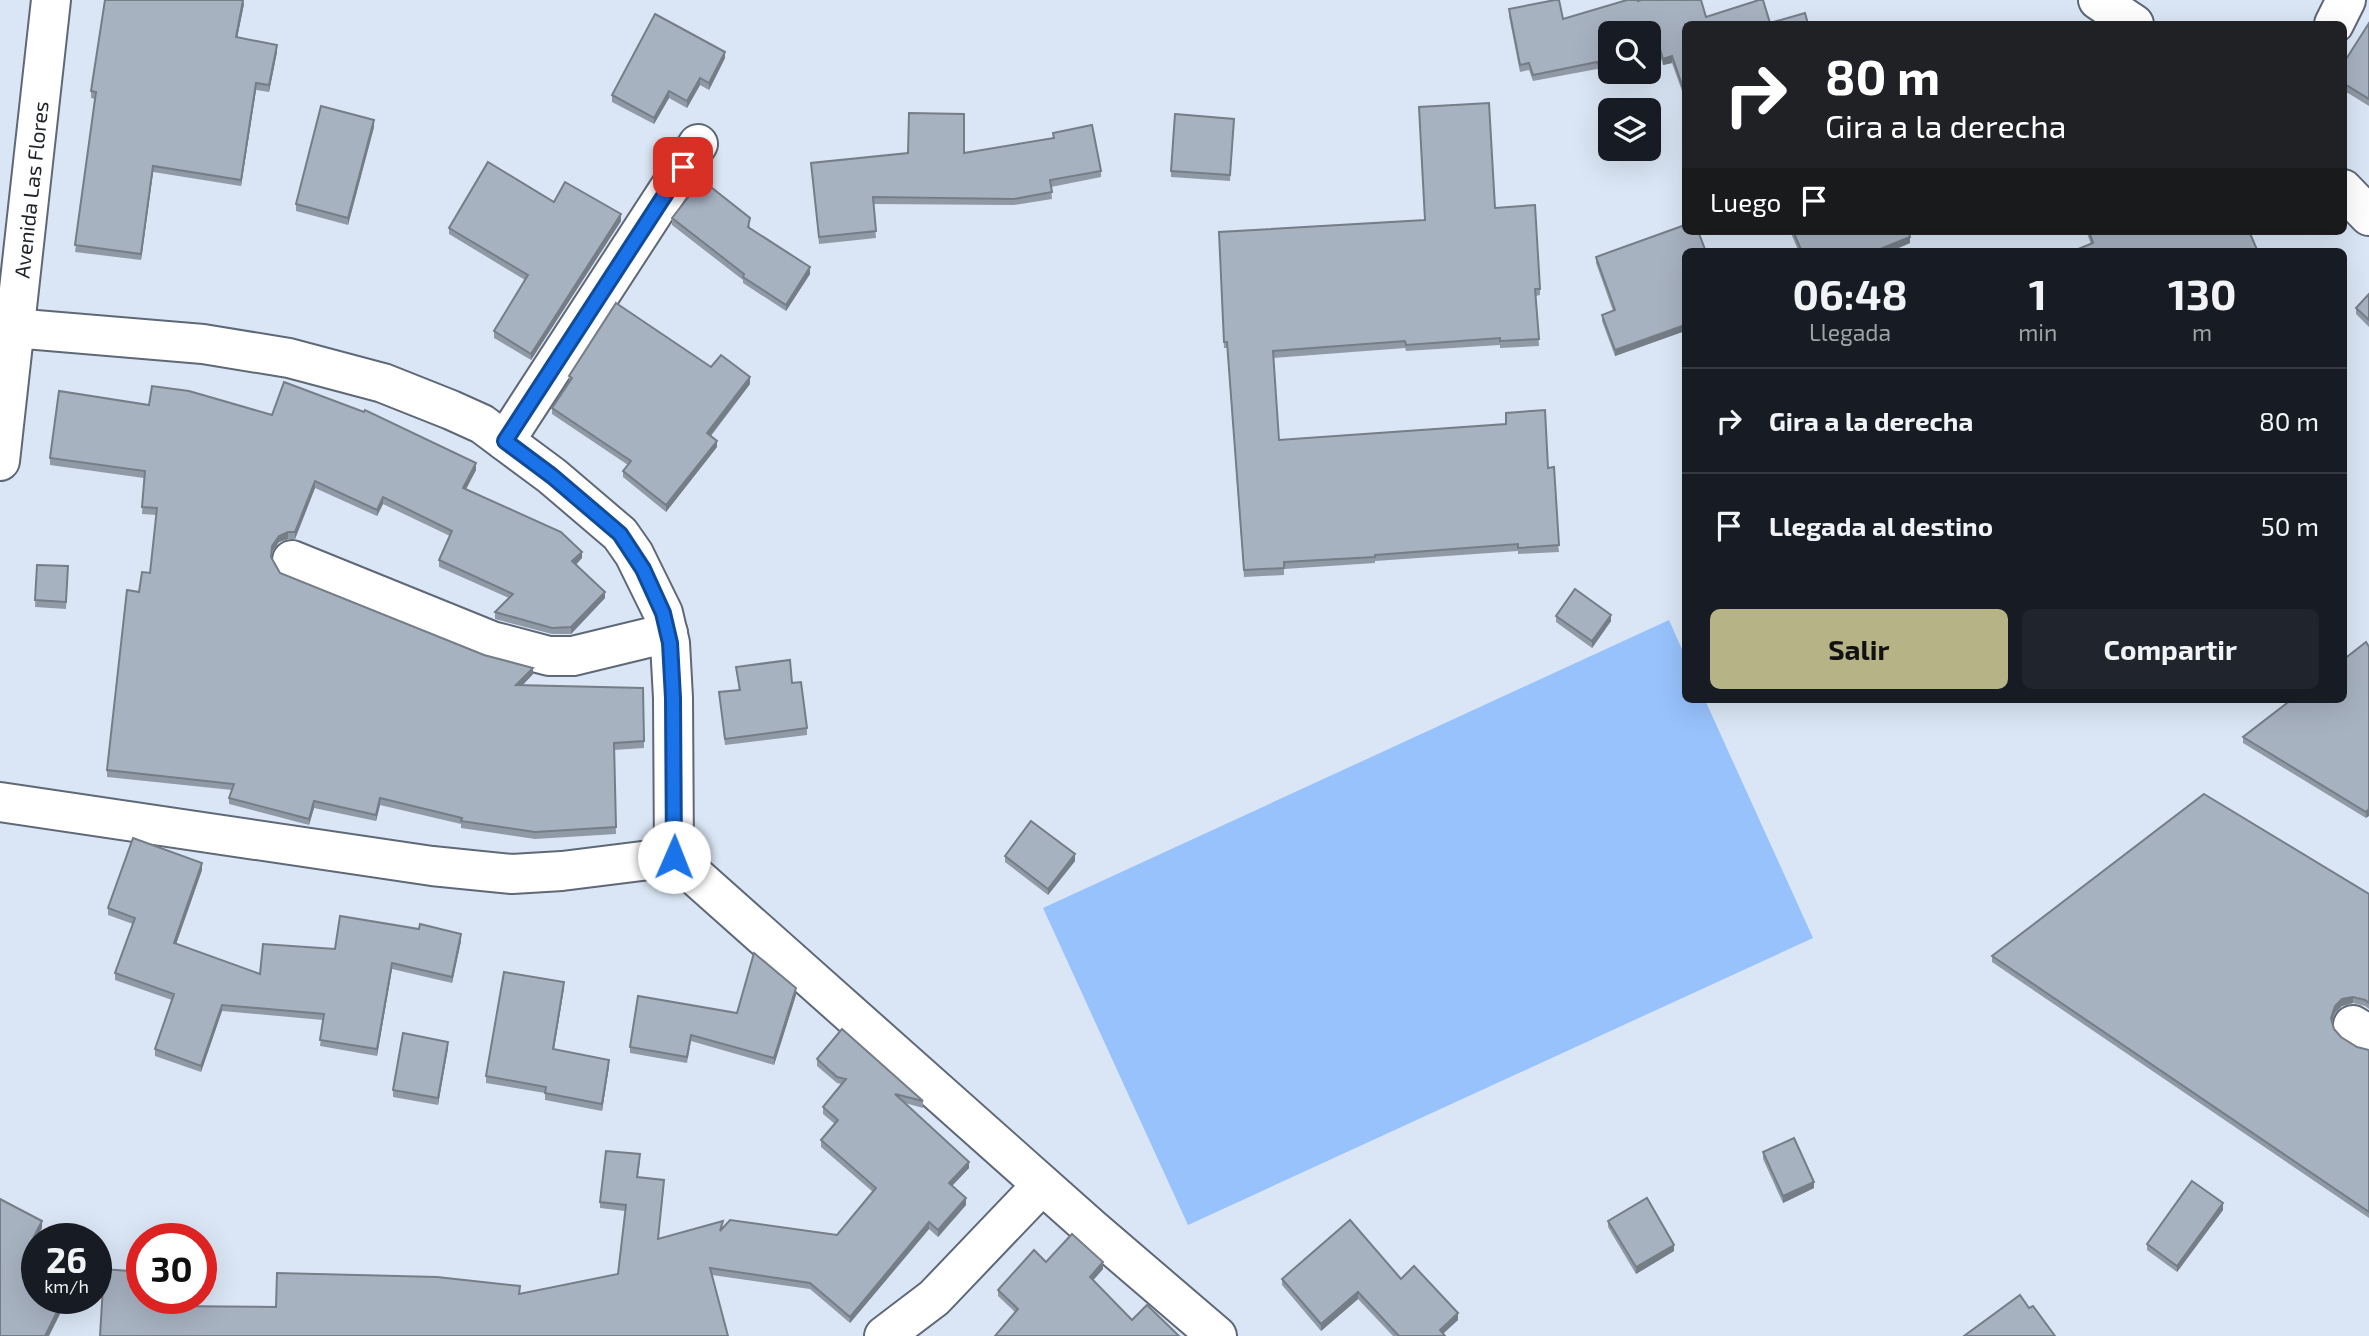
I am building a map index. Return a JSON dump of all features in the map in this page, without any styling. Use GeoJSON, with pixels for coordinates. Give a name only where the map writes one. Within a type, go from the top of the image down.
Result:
{"type":"FeatureCollection","features":[{"type":"Feature","properties":{"kind":"street","name":"Avenida Las Flores"},"geometry":{"type":"LineString","coordinates":[[0,461],[7,327],[51,0]]}},
{"type":"Feature","properties":{"kind":"street"},"geometry":{"type":"LineString","coordinates":[[2098,0],[2130,21]]}},
{"type":"Feature","properties":{"kind":"street"},"geometry":{"type":"LineString","coordinates":[[2336,21],[2346,0]]}},
{"type":"Feature","properties":{"kind":"street"},"geometry":{"type":"LineString","coordinates":[[505,441],[698,144]]}},
{"type":"Feature","properties":{"kind":"street"},"geometry":{"type":"LineString","coordinates":[[2347,193],[2369,216]]}},
{"type":"Feature","properties":{"kind":"street"},"geometry":{"type":"LineString","coordinates":[[7,327],[203,344],[289,358],[394,388],[482,424],[552,476],[620,534],[650,582],[663,613],[668,633],[673,698],[674,857],[1042,1185],[1217,1336]]}},
{"type":"Feature","properties":{"kind":"street"},"geometry":{"type":"LineString","coordinates":[[292,560],[492,641],[549,656],[573,656],[668,633]]}},
{"type":"Feature","properties":{"kind":"street"},"geometry":{"type":"LineString","coordinates":[[0,802],[432,866],[512,874],[562,871],[674,857]]}},
{"type":"Feature","properties":{"kind":"street"},"geometry":{"type":"LineString","coordinates":[[884,1336],[934,1298],[1042,1185]]}},
{"type":"Feature","properties":{"kind":"shaded area"},"geometry":{"type":"Polygon","coordinates":[[[1669,620],[1682,649],[1682,703],[1706,703],[1813,938],[1188,1225],[1043,908],[1669,620]]]}},
{"type":"Feature","properties":{"kind":"building"},"geometry":{"type":"Polygon","coordinates":[[[105,0],[243,0],[236,37],[277,45],[269,85],[256,83],[241,180],[153,166],[141,254],[75,245],[96,92],[91,91],[105,0]]]}},
{"type":"Feature","properties":{"kind":"building"},"geometry":{"type":"Polygon","coordinates":[[[1555,0],[1559,0],[1563,19],[1627,0],[1701,0],[1706,17],[1763,0],[1769,21],[1682,21],[1682,85],[1672,56],[1663,59],[1661,21],[1598,21],[1598,64],[1597,62],[1533,75],[1529,63],[1520,65],[1509,9],[1555,0]]]}},
{"type":"Feature","properties":{"kind":"building"},"geometry":{"type":"Polygon","coordinates":[[[1805,13],[1807,21],[1777,21],[1805,13]]]}},
{"type":"Feature","properties":{"kind":"building"},"geometry":{"type":"Polygon","coordinates":[[[655,14],[725,52],[709,83],[700,78],[687,101],[669,91],[654,118],[612,95],[655,14]]]}},
{"type":"Feature","properties":{"kind":"building"},"geometry":{"type":"Polygon","coordinates":[[[2369,23],[2369,99],[2347,85],[2347,58],[2369,23]]]}},
{"type":"Feature","properties":{"kind":"building"},"geometry":{"type":"Polygon","coordinates":[[[1489,103],[1495,208],[1535,205],[1540,289],[1535,289],[1539,339],[1500,341],[1500,338],[1406,345],[1405,341],[1273,351],[1279,440],[1506,424],[1506,413],[1545,410],[1548,468],[1554,467],[1559,545],[1518,548],[1518,544],[1284,562],[1284,568],[1244,570],[1227,342],[1224,342],[1219,232],[1425,220],[1419,107],[1489,103]]]}},
{"type":"Feature","properties":{"kind":"building"},"geometry":{"type":"Polygon","coordinates":[[[321,106],[374,120],[348,218],[296,204],[321,106]]]}},
{"type":"Feature","properties":{"kind":"building"},"geometry":{"type":"Polygon","coordinates":[[[909,113],[964,114],[964,153],[1054,138],[1053,133],[1092,125],[1101,171],[1050,180],[1052,192],[1014,199],[873,197],[876,231],[819,237],[811,163],[908,153],[909,113]]]}},
{"type":"Feature","properties":{"kind":"building"},"geometry":{"type":"Polygon","coordinates":[[[1175,114],[1234,119],[1230,175],[1171,171],[1175,114]]]}},
{"type":"Feature","properties":{"kind":"building"},"geometry":{"type":"Polygon","coordinates":[[[488,162],[554,202],[565,182],[621,214],[531,354],[494,331],[528,275],[449,228],[488,162]]]}},
{"type":"Feature","properties":{"kind":"building"},"geometry":{"type":"Polygon","coordinates":[[[702,180],[750,218],[748,227],[810,267],[786,305],[743,277],[744,274],[672,218],[702,180]]]}},
{"type":"Feature","properties":{"kind":"building"},"geometry":{"type":"Polygon","coordinates":[[[1682,226],[1682,235],[1700,235],[1704,248],[1682,248],[1682,326],[1615,350],[1602,315],[1615,310],[1596,257],[1682,226]]]}},
{"type":"Feature","properties":{"kind":"building"},"geometry":{"type":"Polygon","coordinates":[[[1795,235],[1910,237],[1883,248],[1800,248],[1795,235]]]}},
{"type":"Feature","properties":{"kind":"building"},"geometry":{"type":"Polygon","coordinates":[[[2090,235],[2251,235],[2256,248],[2081,248],[2093,243],[2090,235]]]}},
{"type":"Feature","properties":{"kind":"building"},"geometry":{"type":"Polygon","coordinates":[[[2369,294],[2369,320],[2356,308],[2369,294]]]}},
{"type":"Feature","properties":{"kind":"building"},"geometry":{"type":"Polygon","coordinates":[[[616,303],[711,367],[721,355],[750,377],[707,433],[717,441],[666,505],[623,471],[631,461],[552,408],[572,378],[569,376],[616,303]]]}},
{"type":"Feature","properties":{"kind":"building"},"geometry":{"type":"Polygon","coordinates":[[[284,382],[364,412],[365,410],[476,463],[463,488],[561,532],[582,552],[572,561],[605,592],[571,627],[552,628],[495,612],[513,594],[439,560],[452,531],[383,497],[377,510],[315,481],[295,532],[279,536],[272,546],[271,557],[280,573],[484,655],[533,668],[516,685],[643,688],[644,741],[614,743],[616,827],[535,832],[461,821],[462,818],[380,798],[376,815],[314,801],[309,819],[229,798],[234,784],[107,770],[127,590],[139,592],[142,572],[150,573],[157,508],[142,507],[145,471],[50,458],[59,391],[149,405],[152,386],[189,391],[272,415],[284,382]]]}},
{"type":"Feature","properties":{"kind":"building"},"geometry":{"type":"Polygon","coordinates":[[[37,565],[68,566],[66,602],[35,600],[37,565]]]}},
{"type":"Feature","properties":{"kind":"building"},"geometry":{"type":"Polygon","coordinates":[[[1575,589],[1611,615],[1592,641],[1556,616],[1575,589]]]}},
{"type":"Feature","properties":{"kind":"building"},"geometry":{"type":"Polygon","coordinates":[[[2366,642],[2369,647],[2369,809],[2366,812],[2243,737],[2287,703],[2347,703],[2347,657],[2366,642]]]}},
{"type":"Feature","properties":{"kind":"building"},"geometry":{"type":"Polygon","coordinates":[[[790,660],[792,683],[801,682],[807,728],[725,739],[719,692],[740,690],[736,667],[790,660]]]}},
{"type":"Feature","properties":{"kind":"building"},"geometry":{"type":"Polygon","coordinates":[[[2204,794],[2369,894],[2369,1003],[2353,997],[2342,999],[2335,1006],[2331,1018],[2334,1029],[2341,1037],[2357,1047],[2369,1050],[2369,1212],[1992,956],[2204,794]]]}},
{"type":"Feature","properties":{"kind":"building"},"geometry":{"type":"Polygon","coordinates":[[[1031,821],[1075,854],[1048,889],[1005,856],[1031,821]]]}},
{"type":"Feature","properties":{"kind":"building"},"geometry":{"type":"Polygon","coordinates":[[[133,838],[202,863],[174,943],[260,974],[263,944],[335,949],[340,916],[419,929],[420,924],[461,934],[452,977],[392,963],[377,1049],[320,1040],[324,1014],[222,1005],[201,1066],[155,1049],[174,994],[115,973],[135,918],[108,908],[133,838]]]}},
{"type":"Feature","properties":{"kind":"building"},"geometry":{"type":"Polygon","coordinates":[[[754,953],[796,988],[774,1058],[691,1035],[687,1057],[630,1047],[638,996],[737,1013],[754,953]]]}},
{"type":"Feature","properties":{"kind":"building"},"geometry":{"type":"Polygon","coordinates":[[[504,972],[564,982],[553,1049],[609,1060],[602,1104],[545,1093],[546,1087],[486,1076],[504,972]]]}},
{"type":"Feature","properties":{"kind":"building"},"geometry":{"type":"Polygon","coordinates":[[[842,1029],[923,1101],[895,1094],[969,1162],[949,1183],[966,1198],[938,1230],[929,1222],[850,1317],[810,1283],[710,1268],[728,1336],[100,1336],[101,1314],[112,1314],[112,1270],[126,1271],[126,1314],[217,1314],[217,1306],[276,1307],[277,1273],[437,1277],[520,1286],[519,1294],[618,1274],[626,1205],[600,1202],[606,1151],[640,1154],[637,1177],[664,1180],[658,1239],[723,1221],[720,1231],[730,1220],[837,1235],[876,1188],[821,1140],[838,1120],[823,1107],[846,1079],[837,1077],[817,1059],[842,1029]]]}},
{"type":"Feature","properties":{"kind":"building"},"geometry":{"type":"Polygon","coordinates":[[[403,1033],[448,1042],[438,1098],[393,1090],[403,1033]]]}},
{"type":"Feature","properties":{"kind":"building"},"geometry":{"type":"Polygon","coordinates":[[[1794,1138],[1814,1182],[1783,1196],[1763,1152],[1794,1138]]]}},
{"type":"Feature","properties":{"kind":"building"},"geometry":{"type":"Polygon","coordinates":[[[2192,1181],[2223,1203],[2177,1266],[2147,1244],[2192,1181]]]}},
{"type":"Feature","properties":{"kind":"building"},"geometry":{"type":"Polygon","coordinates":[[[1647,1198],[1674,1245],[1636,1267],[1608,1221],[1647,1198]]]}},
{"type":"Feature","properties":{"kind":"building"},"geometry":{"type":"Polygon","coordinates":[[[0,1199],[42,1221],[21,1223],[21,1314],[56,1314],[45,1336],[0,1336],[0,1199]]]}},
{"type":"Feature","properties":{"kind":"building"},"geometry":{"type":"Polygon","coordinates":[[[1350,1220],[1401,1279],[1414,1266],[1458,1313],[1440,1330],[1445,1336],[1399,1336],[1358,1292],[1321,1324],[1282,1279],[1350,1220]]]}},
{"type":"Feature","properties":{"kind":"building"},"geometry":{"type":"Polygon","coordinates":[[[1072,1234],[1103,1262],[1090,1277],[1132,1320],[1147,1305],[1179,1336],[995,1336],[1018,1309],[998,1290],[1034,1250],[1046,1262],[1072,1234]]]}},
{"type":"Feature","properties":{"kind":"building"},"geometry":{"type":"Polygon","coordinates":[[[2020,1295],[2029,1308],[2033,1306],[2055,1336],[1964,1336],[2020,1295]]]}},
{"type":"Feature","properties":{"kind":"route"},"geometry":{"type":"LineString","coordinates":[[674,857],[673,698],[670,643],[663,613],[643,569],[620,534],[552,476],[505,441],[683,167]]}}]}
